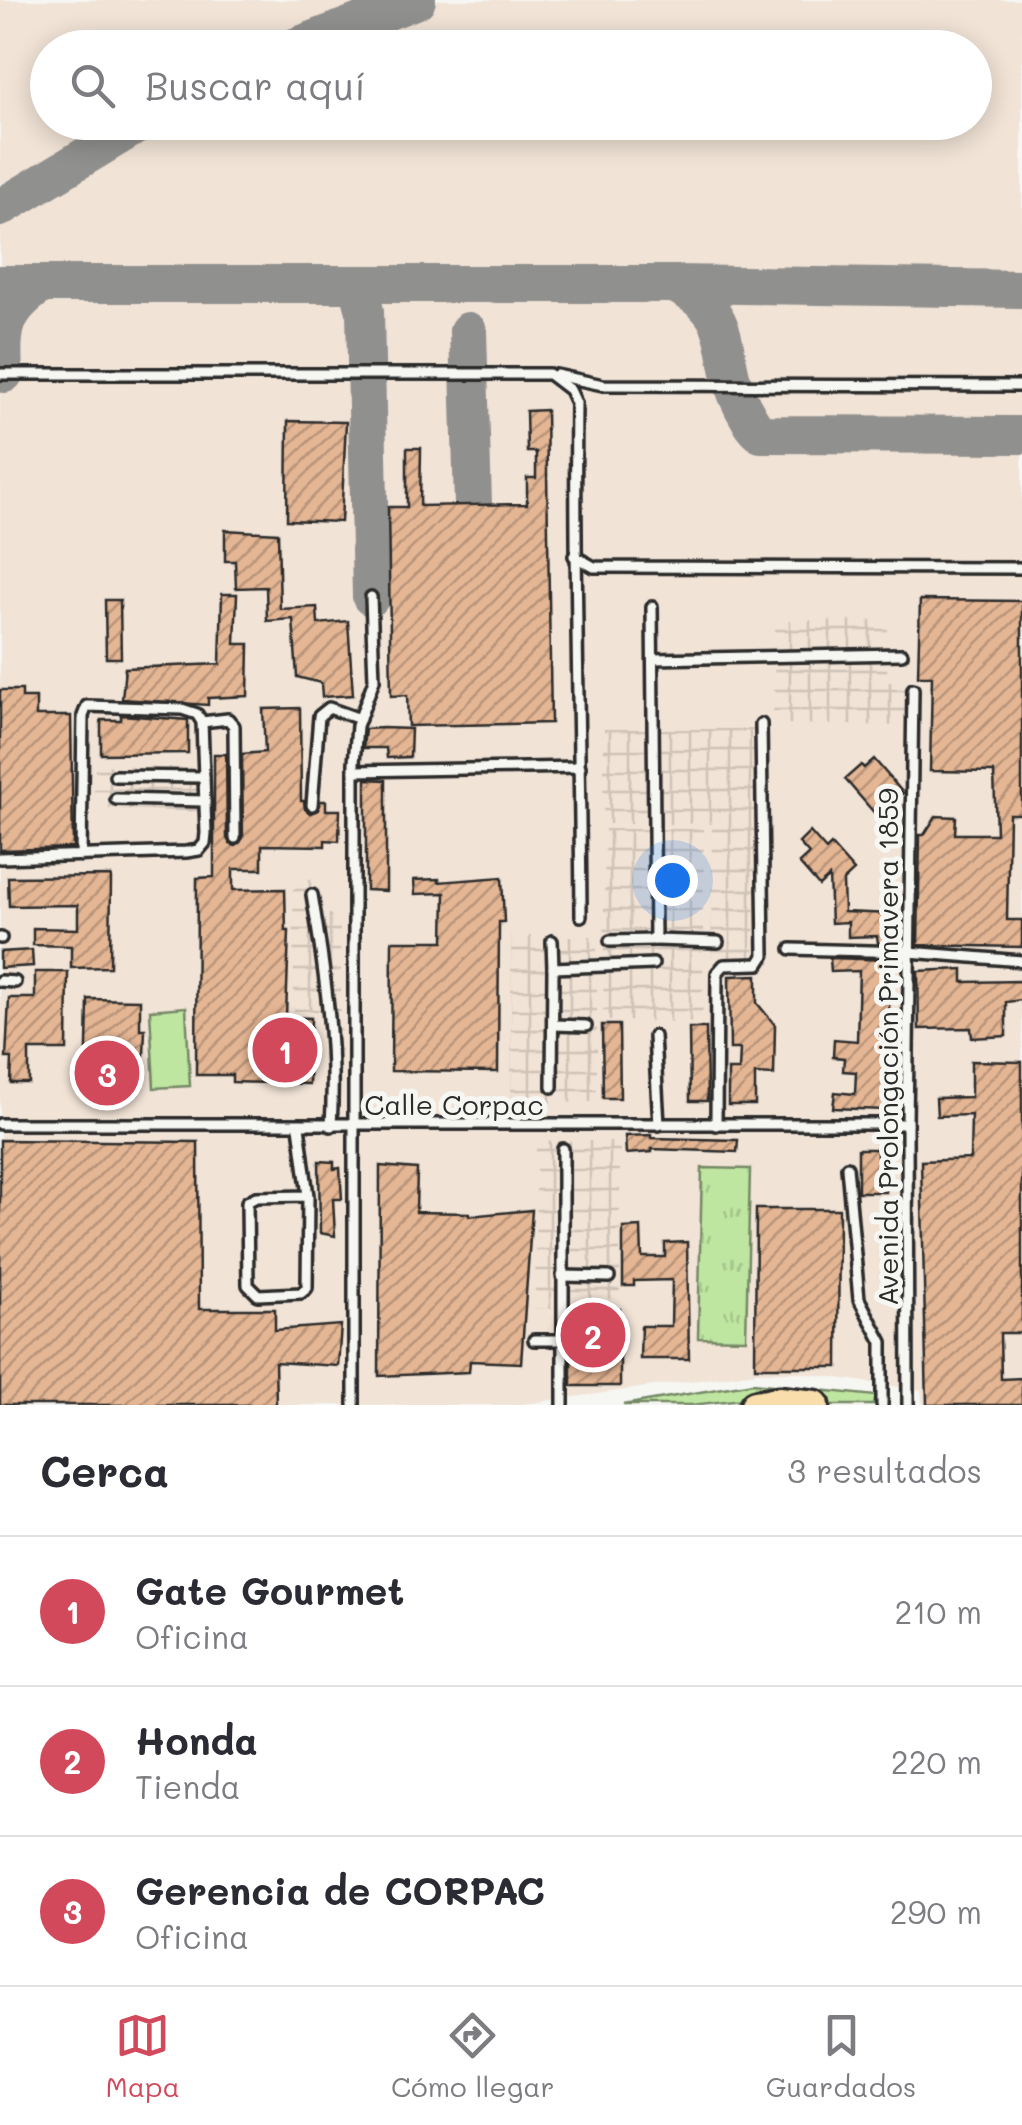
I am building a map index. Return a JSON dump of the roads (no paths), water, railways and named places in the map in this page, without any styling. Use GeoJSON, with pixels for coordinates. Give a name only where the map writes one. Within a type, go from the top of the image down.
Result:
{"type":"FeatureCollection","features":[{"type":"Feature","properties":{"kind":"highway"},"geometry":{"type":"LineString","coordinates":[[754,1405],[779,1401],[815,1405]]}},
{"type":"Feature","properties":{"kind":"lane"},"geometry":{"type":"LineString","coordinates":[[0,374],[549,374],[603,385],[1022,386]]}},
{"type":"Feature","properties":{"kind":"lane"},"geometry":{"type":"LineString","coordinates":[[549,374],[570,390],[576,403],[574,556],[581,916]]}},
{"type":"Feature","properties":{"kind":"lane"},"geometry":{"type":"LineString","coordinates":[[574,556],[594,567],[1022,568]]}},
{"type":"Feature","properties":{"kind":"lane"},"geometry":{"type":"LineString","coordinates":[[354,1405],[354,767],[360,719],[374,680],[371,597]]}},
{"type":"Feature","properties":{"kind":"lane"},"geometry":{"type":"LineString","coordinates":[[652,607],[655,940]]}},
{"type":"Feature","properties":{"kind":"lane"},"geometry":{"type":"LineString","coordinates":[[653,659],[902,654]]}},
{"type":"Feature","properties":{"kind":"lane","name":"Avenida Prolongación Primavera 1859"},"geometry":{"type":"LineString","coordinates":[[908,1405],[912,689]]}},
{"type":"Feature","properties":{"kind":"lane"},"geometry":{"type":"LineString","coordinates":[[0,858],[60,854],[81,856],[199,850],[204,843],[204,777],[202,722],[197,714],[182,709],[87,706],[83,716],[81,856]]}},
{"type":"Feature","properties":{"kind":"lane"},"geometry":{"type":"LineString","coordinates":[[312,806],[319,716],[330,708],[360,719]]}},
{"type":"Feature","properties":{"kind":"lane"},"geometry":{"type":"LineString","coordinates":[[202,722],[228,720],[234,726],[235,838]]}},
{"type":"Feature","properties":{"kind":"lane"},"geometry":{"type":"LineString","coordinates":[[716,1125],[717,973],[724,965],[758,964],[764,956],[761,724]]}},
{"type":"Feature","properties":{"kind":"lane"},"geometry":{"type":"LineString","coordinates":[[354,767],[580,767]]}},
{"type":"Feature","properties":{"kind":"lane"},"geometry":{"type":"LineString","coordinates":[[115,776],[204,777]]}},
{"type":"Feature","properties":{"kind":"lane"},"geometry":{"type":"LineString","coordinates":[[149,776],[150,800]]}},
{"type":"Feature","properties":{"kind":"lane"},"geometry":{"type":"LineString","coordinates":[[116,799],[204,801]]}},
{"type":"Feature","properties":{"kind":"lane"},"geometry":{"type":"LineString","coordinates":[[312,894],[328,992],[331,1126]]}},
{"type":"Feature","properties":{"kind":"lane"},"geometry":{"type":"LineString","coordinates":[[552,941],[552,1087]]}},
{"type":"Feature","properties":{"kind":"lane"},"geometry":{"type":"LineString","coordinates":[[610,941],[718,942]]}},
{"type":"Feature","properties":{"kind":"lane"},"geometry":{"type":"LineString","coordinates":[[791,950],[910,952],[1022,961]]}},
{"type":"Feature","properties":{"kind":"lane"},"geometry":{"type":"LineString","coordinates":[[554,968],[653,964]]}},
{"type":"Feature","properties":{"kind":"lane"},"geometry":{"type":"LineString","coordinates":[[0,981],[15,982]]}},
{"type":"Feature","properties":{"kind":"lane"},"geometry":{"type":"LineString","coordinates":[[553,1025],[586,1026]]}},
{"type":"Feature","properties":{"kind":"lane"},"geometry":{"type":"LineString","coordinates":[[654,1036],[659,1126]]}},
{"type":"Feature","properties":{"kind":"lane","name":"Calle Corpac"},"geometry":{"type":"LineString","coordinates":[[0,1124],[907,1124]]}},
{"type":"Feature","properties":{"kind":"lane"},"geometry":{"type":"LineString","coordinates":[[299,1126],[308,1196],[307,1288],[301,1293],[258,1295],[248,1284],[248,1202],[256,1197],[308,1196]]}},
{"type":"Feature","properties":{"kind":"lane"},"geometry":{"type":"LineString","coordinates":[[562,1405],[563,1149]]}},
{"type":"Feature","properties":{"kind":"lane"},"geometry":{"type":"LineString","coordinates":[[847,1167],[859,1299],[882,1342],[882,1405]]}},
{"type":"Feature","properties":{"kind":"lane"},"geometry":{"type":"LineString","coordinates":[[562,1276],[609,1277]]}},
{"type":"Feature","properties":{"kind":"lane"},"geometry":{"type":"LineString","coordinates":[[534,1340],[562,1340]]}},
{"type":"Feature","properties":{"kind":"place","name":"Gate Gourmet"},"geometry":{"type":"Point","coordinates":[285,1050]}},
{"type":"Feature","properties":{"kind":"place","name":"Gerencia de CORPAC"},"geometry":{"type":"Point","coordinates":[107,1073]}},
{"type":"Feature","properties":{"kind":"place","name":"Honda"},"geometry":{"type":"Point","coordinates":[593,1335]}}]}
